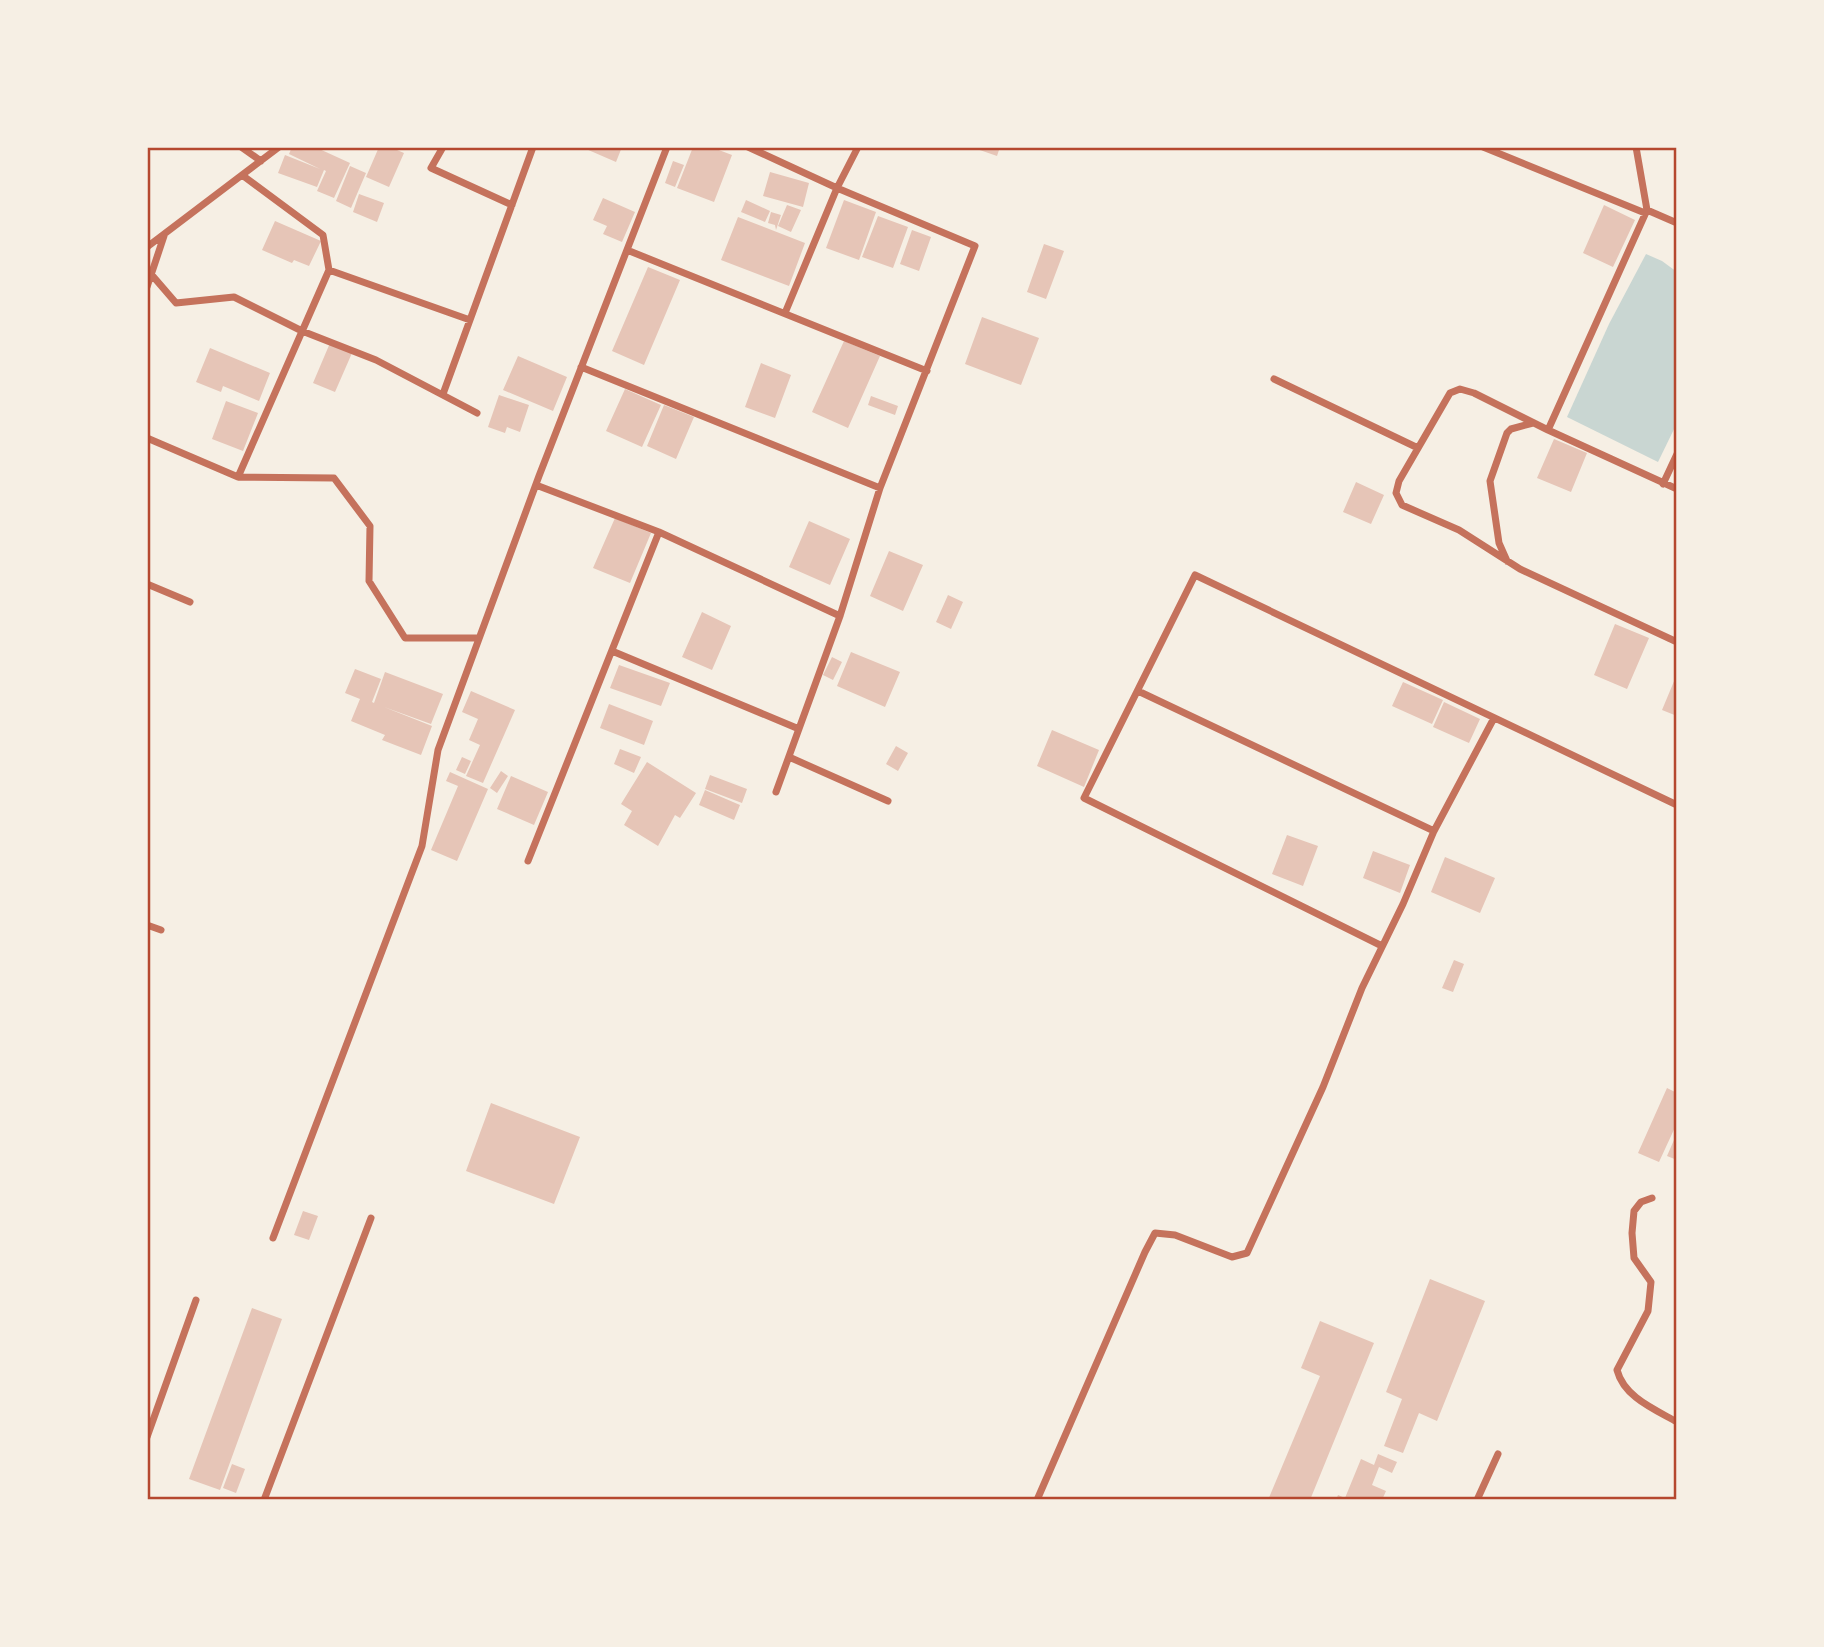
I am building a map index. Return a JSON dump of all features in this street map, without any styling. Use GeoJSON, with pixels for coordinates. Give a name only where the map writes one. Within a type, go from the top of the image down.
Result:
{"type":"FeatureCollection","features":[{"type":"Feature","properties":{"kind":"street"},"geometry":{"type":"LineString","coordinates":[[241,147],[261,161]]}},
{"type":"Feature","properties":{"kind":"street"},"geometry":{"type":"LineString","coordinates":[[147,247],[279,147]]}},
{"type":"Feature","properties":{"kind":"street"},"geometry":{"type":"LineString","coordinates":[[443,147],[431,168],[512,205]]}},
{"type":"Feature","properties":{"kind":"street"},"geometry":{"type":"LineString","coordinates":[[443,394],[533,147]]}},
{"type":"Feature","properties":{"kind":"street"},"geometry":{"type":"LineString","coordinates":[[273,1238],[422,846],[438,750],[536,485],[667,147]]}},
{"type":"Feature","properties":{"kind":"street"},"geometry":{"type":"LineString","coordinates":[[748,147],[975,246],[880,488],[840,616],[776,792]]}},
{"type":"Feature","properties":{"kind":"street"},"geometry":{"type":"LineString","coordinates":[[785,313],[837,188],[858,147]]}},
{"type":"Feature","properties":{"kind":"street"},"geometry":{"type":"LineString","coordinates":[[1483,147],[1677,223]]}},
{"type":"Feature","properties":{"kind":"street"},"geometry":{"type":"LineString","coordinates":[[1548,430],[1646,211],[1636,147]]}},
{"type":"Feature","properties":{"kind":"street"},"geometry":{"type":"LineString","coordinates":[[237,477],[329,270],[323,235],[242,175]]}},
{"type":"Feature","properties":{"kind":"street"},"geometry":{"type":"LineString","coordinates":[[147,287],[164,235]]}},
{"type":"Feature","properties":{"kind":"street"},"geometry":{"type":"LineString","coordinates":[[627,250],[927,370]]}},
{"type":"Feature","properties":{"kind":"street"},"geometry":{"type":"LineString","coordinates":[[329,270],[470,320]]}},
{"type":"Feature","properties":{"kind":"street"},"geometry":{"type":"LineString","coordinates":[[151,274],[176,303],[234,297],[302,331],[376,360],[477,413]]}},
{"type":"Feature","properties":{"kind":"street"},"geometry":{"type":"LineString","coordinates":[[581,368],[880,488]]}},
{"type":"Feature","properties":{"kind":"street"},"geometry":{"type":"LineString","coordinates":[[1274,379],[1418,448]]}},
{"type":"Feature","properties":{"kind":"street"},"geometry":{"type":"LineString","coordinates":[[1677,489],[1474,393],[1460,389],[1450,393],[1399,481],[1396,492],[1402,505],[1459,530],[1520,569],[1677,642]]}},
{"type":"Feature","properties":{"kind":"street"},"geometry":{"type":"LineString","coordinates":[[1507,561],[1499,543],[1490,481],[1507,433],[1511,429],[1533,423]]}},
{"type":"Feature","properties":{"kind":"street"},"geometry":{"type":"LineString","coordinates":[[147,438],[237,477],[334,478],[370,526],[369,581],[405,638],[479,638]]}},
{"type":"Feature","properties":{"kind":"street"},"geometry":{"type":"LineString","coordinates":[[1663,484],[1677,454]]}},
{"type":"Feature","properties":{"kind":"street"},"geometry":{"type":"LineString","coordinates":[[536,485],[659,532],[840,616]]}},
{"type":"Feature","properties":{"kind":"street"},"geometry":{"type":"LineString","coordinates":[[528,861],[659,532]]}},
{"type":"Feature","properties":{"kind":"street"},"geometry":{"type":"LineString","coordinates":[[1382,946],[1084,798],[1195,575],[1677,804]]}},
{"type":"Feature","properties":{"kind":"street"},"geometry":{"type":"LineString","coordinates":[[147,584],[190,602]]}},
{"type":"Feature","properties":{"kind":"street"},"geometry":{"type":"LineString","coordinates":[[612,651],[799,729]]}},
{"type":"Feature","properties":{"kind":"street"},"geometry":{"type":"LineString","coordinates":[[1138,691],[1434,831]]}},
{"type":"Feature","properties":{"kind":"street"},"geometry":{"type":"LineString","coordinates":[[1037,1500],[1155,1233],[1175,1235],[1232,1257],[1247,1253],[1323,1087],[1362,988],[1434,831],[1494,718]]}},
{"type":"Feature","properties":{"kind":"street"},"geometry":{"type":"LineString","coordinates":[[789,757],[888,801]]}},
{"type":"Feature","properties":{"kind":"street"},"geometry":{"type":"LineString","coordinates":[[147,925],[161,930]]}},
{"type":"Feature","properties":{"kind":"street"},"geometry":{"type":"LineString","coordinates":[[1652,1198],[1641,1202],[1634,1211],[1632,1233],[1634,1258],[1651,1282],[1648,1311],[1617,1370],[1621,1383],[1637,1399],[1677,1422]]}},
{"type":"Feature","properties":{"kind":"street"},"geometry":{"type":"LineString","coordinates":[[264,1500],[371,1218]]}},
{"type":"Feature","properties":{"kind":"street"},"geometry":{"type":"LineString","coordinates":[[147,1437],[196,1300]]}},
{"type":"Feature","properties":{"kind":"street"},"geometry":{"type":"LineString","coordinates":[[1477,1500],[1498,1454]]}},
{"type":"Feature","properties":{"kind":"shaded area"},"geometry":{"type":"Polygon","coordinates":[[[1646,254],[1677,272],[1677,423],[1658,462],[1567,417],[1609,324],[1646,254]]]}},
{"type":"Feature","properties":{"kind":"building"},"geometry":{"type":"Polygon","coordinates":[[[292,147],[315,147],[350,163],[334,198],[317,191],[326,171],[324,170],[317,187],[278,173],[285,155],[320,169],[289,154],[292,147]]]}},
{"type":"Feature","properties":{"kind":"building"},"geometry":{"type":"Polygon","coordinates":[[[379,147],[390,147],[404,153],[389,187],[366,177],[379,147]]]}},
{"type":"Feature","properties":{"kind":"building"},"geometry":{"type":"Polygon","coordinates":[[[586,147],[622,147],[616,162],[586,147]]]}},
{"type":"Feature","properties":{"kind":"building"},"geometry":{"type":"Polygon","coordinates":[[[693,147],[711,147],[732,155],[714,202],[677,188],[693,147]]]}},
{"type":"Feature","properties":{"kind":"building"},"geometry":{"type":"Polygon","coordinates":[[[971,147],[1000,147],[997,156],[971,147]]]}},
{"type":"Feature","properties":{"kind":"building"},"geometry":{"type":"Polygon","coordinates":[[[673,161],[684,165],[675,187],[665,183],[673,161]]]}},
{"type":"Feature","properties":{"kind":"building"},"geometry":{"type":"Polygon","coordinates":[[[350,166],[366,173],[351,208],[336,201],[350,166]]]}},
{"type":"Feature","properties":{"kind":"building"},"geometry":{"type":"Polygon","coordinates":[[[770,172],[809,183],[803,207],[763,196],[770,172]]]}},
{"type":"Feature","properties":{"kind":"building"},"geometry":{"type":"Polygon","coordinates":[[[359,194],[384,203],[377,222],[353,212],[359,194]]]}},
{"type":"Feature","properties":{"kind":"building"},"geometry":{"type":"Polygon","coordinates":[[[603,198],[635,212],[622,242],[603,234],[607,226],[593,220],[603,198]]]}},
{"type":"Feature","properties":{"kind":"building"},"geometry":{"type":"Polygon","coordinates":[[[746,200],[770,211],[765,222],[741,212],[746,200]]]}},
{"type":"Feature","properties":{"kind":"building"},"geometry":{"type":"Polygon","coordinates":[[[844,200],[876,212],[859,260],[826,248],[844,200]]]}},
{"type":"Feature","properties":{"kind":"building"},"geometry":{"type":"Polygon","coordinates":[[[787,205],[801,210],[791,232],[778,226],[787,205]]]}},
{"type":"Feature","properties":{"kind":"building"},"geometry":{"type":"Polygon","coordinates":[[[1604,205],[1635,220],[1613,267],[1583,253],[1604,205]]]}},
{"type":"Feature","properties":{"kind":"building"},"geometry":{"type":"Polygon","coordinates":[[[771,212],[781,215],[776,230],[775,225],[768,223],[771,212]]]}},
{"type":"Feature","properties":{"kind":"building"},"geometry":{"type":"Polygon","coordinates":[[[878,216],[908,227],[893,268],[862,257],[878,216]]]}},
{"type":"Feature","properties":{"kind":"building"},"geometry":{"type":"Polygon","coordinates":[[[738,217],[805,243],[789,286],[721,260],[738,217]]]}},
{"type":"Feature","properties":{"kind":"building"},"geometry":{"type":"Polygon","coordinates":[[[275,221],[321,241],[309,266],[294,260],[292,263],[262,250],[275,221]]]}},
{"type":"Feature","properties":{"kind":"building"},"geometry":{"type":"Polygon","coordinates":[[[912,230],[931,237],[919,271],[900,264],[912,230]]]}},
{"type":"Feature","properties":{"kind":"building"},"geometry":{"type":"Polygon","coordinates":[[[1044,244],[1064,251],[1046,299],[1027,292],[1044,244]]]}},
{"type":"Feature","properties":{"kind":"building"},"geometry":{"type":"Polygon","coordinates":[[[648,267],[680,280],[644,365],[612,351],[648,267]]]}},
{"type":"Feature","properties":{"kind":"building"},"geometry":{"type":"Polygon","coordinates":[[[982,317],[1039,338],[1021,385],[965,364],[982,317]]]}},
{"type":"Feature","properties":{"kind":"building"},"geometry":{"type":"Polygon","coordinates":[[[844,341],[880,356],[848,428],[812,412],[844,341]]]}},
{"type":"Feature","properties":{"kind":"building"},"geometry":{"type":"Polygon","coordinates":[[[330,343],[352,353],[335,392],[313,383],[330,343]]]}},
{"type":"Feature","properties":{"kind":"building"},"geometry":{"type":"Polygon","coordinates":[[[210,348],[270,373],[259,401],[223,386],[221,392],[196,382],[210,348]]]}},
{"type":"Feature","properties":{"kind":"building"},"geometry":{"type":"Polygon","coordinates":[[[518,356],[567,377],[553,411],[503,390],[518,356]]]}},
{"type":"Feature","properties":{"kind":"building"},"geometry":{"type":"Polygon","coordinates":[[[761,363],[791,375],[775,418],[745,407],[761,363]]]}},
{"type":"Feature","properties":{"kind":"building"},"geometry":{"type":"Polygon","coordinates":[[[625,389],[661,405],[642,447],[606,431],[625,389]]]}},
{"type":"Feature","properties":{"kind":"building"},"geometry":{"type":"Polygon","coordinates":[[[499,395],[529,405],[520,432],[507,427],[505,433],[488,427],[499,395]]]}},
{"type":"Feature","properties":{"kind":"building"},"geometry":{"type":"Polygon","coordinates":[[[871,396],[898,406],[895,415],[868,405],[871,396]]]}},
{"type":"Feature","properties":{"kind":"building"},"geometry":{"type":"Polygon","coordinates":[[[226,401],[258,413],[243,451],[212,439],[226,401]]]}},
{"type":"Feature","properties":{"kind":"building"},"geometry":{"type":"Polygon","coordinates":[[[664,405],[694,417],[676,459],[647,446],[664,405]]]}},
{"type":"Feature","properties":{"kind":"building"},"geometry":{"type":"Polygon","coordinates":[[[1554,439],[1587,453],[1571,492],[1537,478],[1554,439]]]}},
{"type":"Feature","properties":{"kind":"building"},"geometry":{"type":"Polygon","coordinates":[[[1356,482],[1384,495],[1371,524],[1343,512],[1356,482]]]}},
{"type":"Feature","properties":{"kind":"building"},"geometry":{"type":"Polygon","coordinates":[[[615,518],[651,533],[630,583],[593,568],[615,518]]]}},
{"type":"Feature","properties":{"kind":"building"},"geometry":{"type":"Polygon","coordinates":[[[809,521],[850,539],[830,585],[789,567],[809,521]]]}},
{"type":"Feature","properties":{"kind":"building"},"geometry":{"type":"Polygon","coordinates":[[[889,551],[923,565],[903,611],[870,596],[889,551]]]}},
{"type":"Feature","properties":{"kind":"building"},"geometry":{"type":"Polygon","coordinates":[[[948,595],[963,602],[951,629],[936,622],[948,595]]]}},
{"type":"Feature","properties":{"kind":"building"},"geometry":{"type":"Polygon","coordinates":[[[702,612],[731,626],[712,670],[682,657],[702,612]]]}},
{"type":"Feature","properties":{"kind":"building"},"geometry":{"type":"Polygon","coordinates":[[[1615,624],[1649,638],[1627,689],[1594,675],[1615,624]]]}},
{"type":"Feature","properties":{"kind":"building"},"geometry":{"type":"Polygon","coordinates":[[[851,652],[900,672],[885,707],[837,686],[851,652]]]}},
{"type":"Feature","properties":{"kind":"building"},"geometry":{"type":"Polygon","coordinates":[[[832,657],[842,662],[833,680],[823,675],[832,657]]]}},
{"type":"Feature","properties":{"kind":"building"},"geometry":{"type":"Polygon","coordinates":[[[619,665],[670,683],[661,706],[610,688],[619,665]]]}},
{"type":"Feature","properties":{"kind":"building"},"geometry":{"type":"Polygon","coordinates":[[[355,669],[381,679],[372,702],[374,703],[385,672],[443,694],[431,724],[384,707],[432,726],[421,755],[382,740],[385,735],[351,721],[360,699],[345,693],[355,669]]]}},
{"type":"Feature","properties":{"kind":"building"},"geometry":{"type":"Polygon","coordinates":[[[1677,674],[1677,716],[1662,710],[1677,674]]]}},
{"type":"Feature","properties":{"kind":"building"},"geometry":{"type":"Polygon","coordinates":[[[1403,682],[1443,700],[1432,724],[1392,706],[1403,682]]]}},
{"type":"Feature","properties":{"kind":"building"},"geometry":{"type":"Polygon","coordinates":[[[471,691],[515,710],[483,783],[466,776],[480,745],[469,740],[478,719],[462,712],[471,691]]]}},
{"type":"Feature","properties":{"kind":"building"},"geometry":{"type":"Polygon","coordinates":[[[1444,702],[1480,719],[1469,743],[1433,727],[1444,702]]]}},
{"type":"Feature","properties":{"kind":"building"},"geometry":{"type":"Polygon","coordinates":[[[609,704],[653,721],[644,745],[600,728],[609,704]]]}},
{"type":"Feature","properties":{"kind":"building"},"geometry":{"type":"Polygon","coordinates":[[[1052,730],[1099,750],[1084,787],[1037,766],[1052,730]]]}},
{"type":"Feature","properties":{"kind":"building"},"geometry":{"type":"Polygon","coordinates":[[[896,746],[908,753],[898,771],[886,764],[896,746]]]}},
{"type":"Feature","properties":{"kind":"building"},"geometry":{"type":"Polygon","coordinates":[[[620,749],[641,757],[634,773],[614,764],[620,749]]]}},
{"type":"Feature","properties":{"kind":"building"},"geometry":{"type":"Polygon","coordinates":[[[462,757],[471,761],[465,774],[456,770],[462,757]]]}},
{"type":"Feature","properties":{"kind":"building"},"geometry":{"type":"Polygon","coordinates":[[[647,762],[696,793],[680,818],[675,815],[658,846],[624,825],[632,811],[621,804],[647,762]]]}},
{"type":"Feature","properties":{"kind":"building"},"geometry":{"type":"Polygon","coordinates":[[[501,771],[508,776],[497,793],[490,788],[501,771]]]}},
{"type":"Feature","properties":{"kind":"building"},"geometry":{"type":"Polygon","coordinates":[[[450,772],[488,789],[457,861],[431,850],[458,786],[446,781],[450,772]]]}},
{"type":"Feature","properties":{"kind":"building"},"geometry":{"type":"Polygon","coordinates":[[[710,775],[747,789],[742,803],[705,789],[710,775]]]}},
{"type":"Feature","properties":{"kind":"building"},"geometry":{"type":"Polygon","coordinates":[[[511,776],[548,792],[534,825],[497,809],[511,776]]]}},
{"type":"Feature","properties":{"kind":"building"},"geometry":{"type":"Polygon","coordinates":[[[705,790],[740,805],[734,820],[699,805],[705,790]]]}},
{"type":"Feature","properties":{"kind":"building"},"geometry":{"type":"Polygon","coordinates":[[[1287,835],[1318,846],[1303,886],[1272,874],[1287,835]]]}},
{"type":"Feature","properties":{"kind":"building"},"geometry":{"type":"Polygon","coordinates":[[[1373,851],[1410,865],[1400,893],[1363,878],[1373,851]]]}},
{"type":"Feature","properties":{"kind":"building"},"geometry":{"type":"Polygon","coordinates":[[[1445,857],[1495,878],[1480,913],[1431,892],[1445,857]]]}},
{"type":"Feature","properties":{"kind":"building"},"geometry":{"type":"Polygon","coordinates":[[[1454,960],[1464,964],[1453,992],[1442,988],[1454,960]]]}},
{"type":"Feature","properties":{"kind":"building"},"geometry":{"type":"Polygon","coordinates":[[[1667,1088],[1677,1093],[1677,1123],[1659,1162],[1638,1153],[1667,1088]]]}},
{"type":"Feature","properties":{"kind":"building"},"geometry":{"type":"Polygon","coordinates":[[[491,1103],[580,1137],[554,1204],[466,1171],[491,1103]]]}},
{"type":"Feature","properties":{"kind":"building"},"geometry":{"type":"Polygon","coordinates":[[[1677,1133],[1677,1160],[1667,1156],[1677,1133]]]}},
{"type":"Feature","properties":{"kind":"building"},"geometry":{"type":"Polygon","coordinates":[[[303,1211],[318,1216],[309,1240],[294,1235],[303,1211]]]}},
{"type":"Feature","properties":{"kind":"building"},"geometry":{"type":"Polygon","coordinates":[[[1430,1279],[1485,1301],[1437,1421],[1419,1413],[1403,1453],[1384,1446],[1402,1399],[1386,1392],[1430,1279]]]}},
{"type":"Feature","properties":{"kind":"building"},"geometry":{"type":"Polygon","coordinates":[[[252,1308],[282,1319],[220,1490],[189,1479],[252,1308]]]}},
{"type":"Feature","properties":{"kind":"building"},"geometry":{"type":"Polygon","coordinates":[[[1320,1321],[1374,1343],[1310,1500],[1268,1500],[1320,1376],[1301,1368],[1320,1321]]]}},
{"type":"Feature","properties":{"kind":"building"},"geometry":{"type":"Polygon","coordinates":[[[1378,1454],[1397,1462],[1392,1473],[1379,1467],[1372,1485],[1386,1491],[1382,1500],[1336,1500],[1338,1495],[1345,1498],[1361,1459],[1374,1465],[1378,1454]]]}},
{"type":"Feature","properties":{"kind":"building"},"geometry":{"type":"Polygon","coordinates":[[[232,1464],[245,1469],[236,1493],[223,1488],[232,1464]]]}}]}
